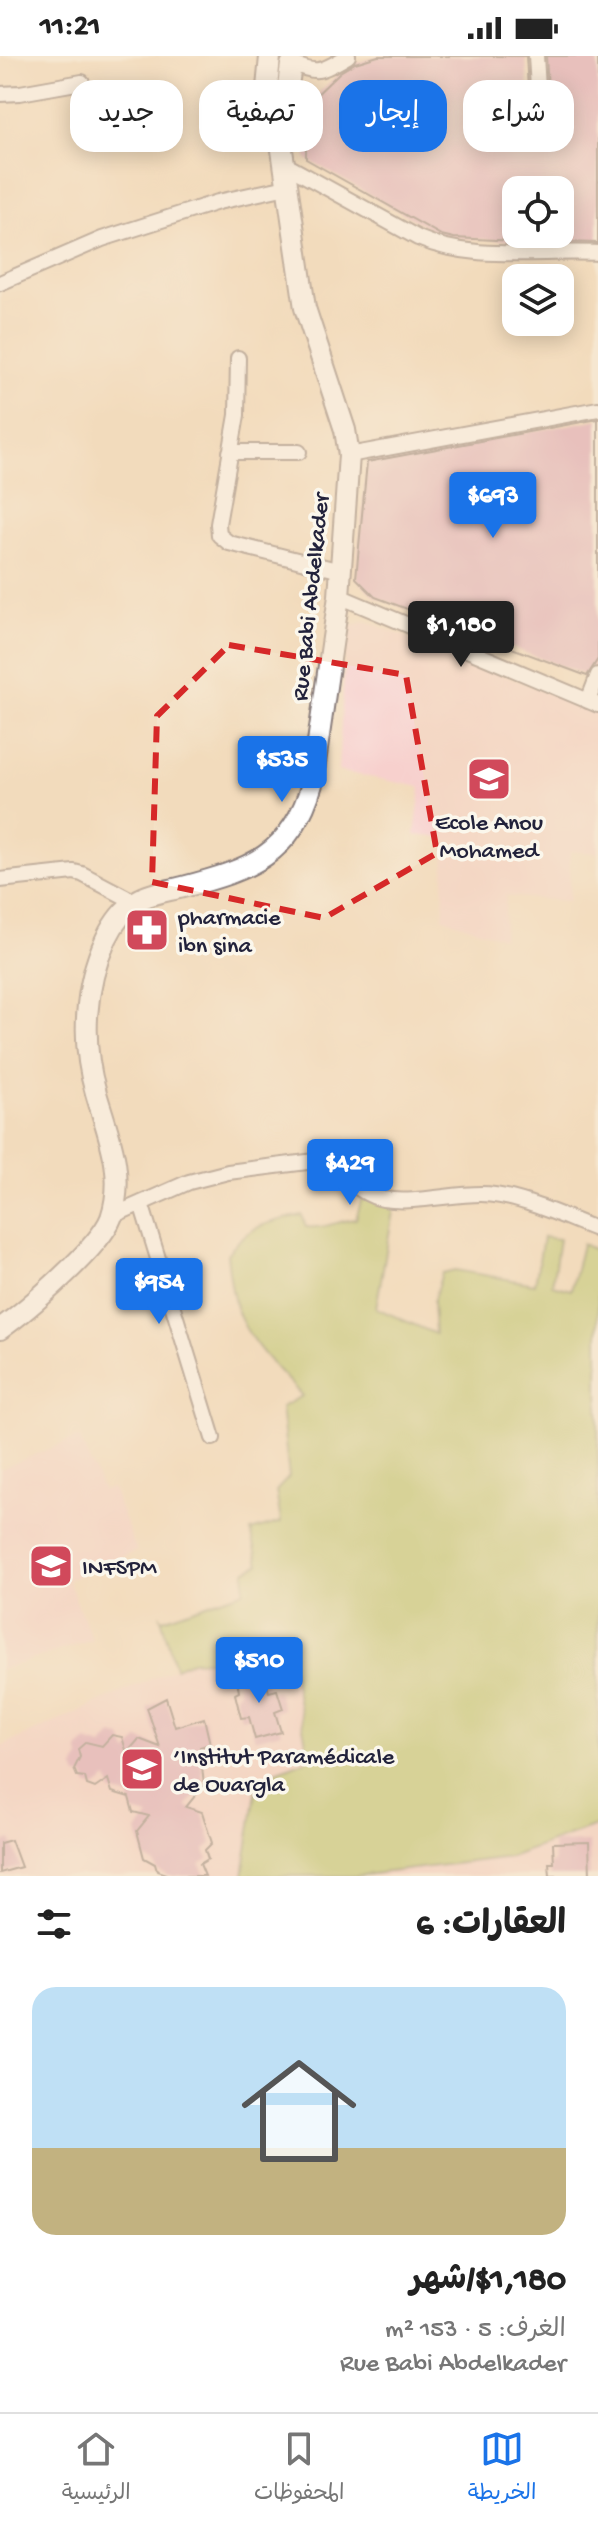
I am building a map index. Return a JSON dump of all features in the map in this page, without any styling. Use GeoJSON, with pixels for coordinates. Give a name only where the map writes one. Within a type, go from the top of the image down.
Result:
{"type":"FeatureCollection","features":[{"type":"Feature","properties":{"kind":"main road"},"geometry":{"type":"LineString","coordinates":[[269,57],[279,64],[296,62]]}},
{"type":"Feature","properties":{"kind":"main road"},"geometry":{"type":"LineString","coordinates":[[268,80],[269,57]]}},
{"type":"Feature","properties":{"kind":"main road","name":"Rue Babi Abdelkader"},"geometry":{"type":"LineString","coordinates":[[135,902],[262,860],[291,832],[302,814],[312,784],[339,596],[349,455],[339,407],[305,308],[282,152]]}},
{"type":"Feature","properties":{"kind":"main road"},"geometry":{"type":"LineString","coordinates":[[0,1329],[18,1317],[91,1247],[112,1216],[116,1198],[116,1160],[88,1056],[86,1024],[92,982],[105,943],[115,923],[135,902]]}},
{"type":"Feature","properties":{"kind":"street"},"geometry":{"type":"LineString","coordinates":[[296,62],[306,70],[318,71],[348,56]]}},
{"type":"Feature","properties":{"kind":"street"},"geometry":{"type":"LineString","coordinates":[[536,56],[537,80]]}},
{"type":"Feature","properties":{"kind":"street"},"geometry":{"type":"LineString","coordinates":[[0,94],[70,84]]}},
{"type":"Feature","properties":{"kind":"street"},"geometry":{"type":"LineString","coordinates":[[284,164],[438,247],[463,251],[598,253]]}},
{"type":"Feature","properties":{"kind":"street"},"geometry":{"type":"LineString","coordinates":[[0,283],[102,239],[218,202],[287,187]]}},
{"type":"Feature","properties":{"kind":"street"},"geometry":{"type":"LineString","coordinates":[[238,358],[239,391],[218,524],[219,535],[223,540],[341,571]]}},
{"type":"Feature","properties":{"kind":"street"},"geometry":{"type":"LineString","coordinates":[[349,455],[598,409]]}},
{"type":"Feature","properties":{"kind":"street"},"geometry":{"type":"LineString","coordinates":[[230,452],[299,452]]}},
{"type":"Feature","properties":{"kind":"street"},"geometry":{"type":"LineString","coordinates":[[339,596],[593,703],[598,675]]}},
{"type":"Feature","properties":{"kind":"street"},"geometry":{"type":"LineString","coordinates":[[0,880],[74,872],[135,902]]}},
{"type":"Feature","properties":{"kind":"street"},"geometry":{"type":"LineString","coordinates":[[112,1216],[189,1182],[228,1172],[315,1161],[329,1164],[360,1191],[379,1198],[405,1200],[470,1194],[496,1195],[598,1230]]}},
{"type":"Feature","properties":{"kind":"street"},"geometry":{"type":"LineString","coordinates":[[141,1203],[213,1438]]}},
{"type":"Feature","properties":{"kind":"highlighted area"},"geometry":{"type":"Polygon","coordinates":[[[229,645],[406,675],[437,853],[324,918],[152,882],[157,716],[229,645]]]}},
{"type":"Feature","properties":{"kind":"shaded area","name":"Ecole Anou Mohamed"},"geometry":{"type":"Polygon","coordinates":[[[365,621],[598,712],[598,853],[570,851],[569,901],[506,896],[503,938],[443,918],[445,838],[415,835],[421,787],[338,771],[347,628],[365,621]]]}},
{"type":"Feature","properties":{"kind":"shaded area","name":"INFSPM"},"geometry":{"type":"Polygon","coordinates":[[[79,1437],[103,1491],[112,1488],[137,1551],[68,1580],[92,1640],[0,1670],[0,1469],[79,1437]]]}},
{"type":"Feature","properties":{"kind":"shaded area","name":"’Institut Paramédicale de Ouargla"},"geometry":{"type":"Polygon","coordinates":[[[290,1655],[310,1760],[258,1779],[243,1876],[0,1876],[0,1747],[191,1661],[290,1655]]]}},
{"type":"Feature","properties":{"kind":"shaded area"},"geometry":{"type":"Polygon","coordinates":[[[598,1825],[598,1876],[356,1876],[510,1857],[598,1825]]]}},
{"type":"Feature","properties":{"kind":"green space"},"geometry":{"type":"Polygon","coordinates":[[[363,1193],[394,1206],[376,1308],[435,1334],[433,1302],[442,1273],[455,1270],[535,1284],[543,1237],[559,1239],[552,1285],[571,1290],[582,1244],[598,1251],[598,1825],[510,1857],[356,1876],[243,1876],[258,1779],[309,1759],[290,1656],[191,1661],[175,1668],[161,1617],[163,1619],[244,1591],[245,1571],[259,1564],[251,1531],[281,1522],[276,1491],[289,1477],[281,1407],[302,1396],[265,1356],[242,1322],[233,1296],[227,1254],[244,1236],[260,1226],[279,1220],[302,1215],[306,1227],[313,1227],[356,1219],[363,1193]]]}},
{"type":"Feature","properties":{"kind":"building"},"geometry":{"type":"Polygon","coordinates":[[[378,56],[526,56],[527,80],[463,80],[463,152],[574,152],[574,80],[547,80],[546,56],[598,56],[598,243],[574,242],[574,176],[502,176],[502,240],[454,238],[441,235],[306,159],[306,152],[323,152],[323,88],[355,63],[378,56]]]}},
{"type":"Feature","properties":{"kind":"building"},"geometry":{"type":"Polygon","coordinates":[[[598,419],[598,659],[587,676],[375,597],[356,578],[367,462],[598,419]]]}},
{"type":"Feature","properties":{"kind":"building"},"geometry":{"type":"Polygon","coordinates":[[[263,1672],[269,1692],[277,1690],[283,1709],[275,1712],[281,1732],[255,1739],[249,1717],[241,1718],[235,1694],[239,1692],[237,1680],[263,1672]]]}},
{"type":"Feature","properties":{"kind":"building"},"geometry":{"type":"Polygon","coordinates":[[[166,1698],[175,1727],[204,1718],[210,1744],[200,1747],[204,1785],[186,1807],[202,1812],[212,1843],[205,1850],[208,1859],[200,1864],[205,1876],[167,1876],[157,1871],[155,1864],[144,1858],[137,1831],[149,1816],[133,1812],[129,1797],[112,1792],[108,1779],[95,1788],[87,1785],[85,1777],[77,1776],[74,1769],[80,1757],[78,1749],[86,1742],[102,1746],[112,1735],[122,1737],[127,1753],[139,1739],[160,1747],[147,1708],[166,1698]]]}},
{"type":"Feature","properties":{"kind":"building"},"geometry":{"type":"Polygon","coordinates":[[[11,1840],[21,1867],[0,1873],[0,1843],[11,1840]]]}},
{"type":"Feature","properties":{"kind":"building"},"geometry":{"type":"Polygon","coordinates":[[[589,1842],[590,1876],[550,1876],[549,1863],[554,1863],[553,1843],[589,1842]]]}},
{"type":"Feature","properties":{"kind":"place","name":"Ecole Anou Mohamed"},"geometry":{"type":"Point","coordinates":[489,779]}},
{"type":"Feature","properties":{"kind":"place","name":"pharmacie ibn sina"},"geometry":{"type":"Point","coordinates":[147,930]}},
{"type":"Feature","properties":{"kind":"place","name":"INFSPM"},"geometry":{"type":"Point","coordinates":[51,1566]}},
{"type":"Feature","properties":{"kind":"place","name":"’Institut Paramédicale de Ouargla"},"geometry":{"type":"Point","coordinates":[142,1769]}}]}
